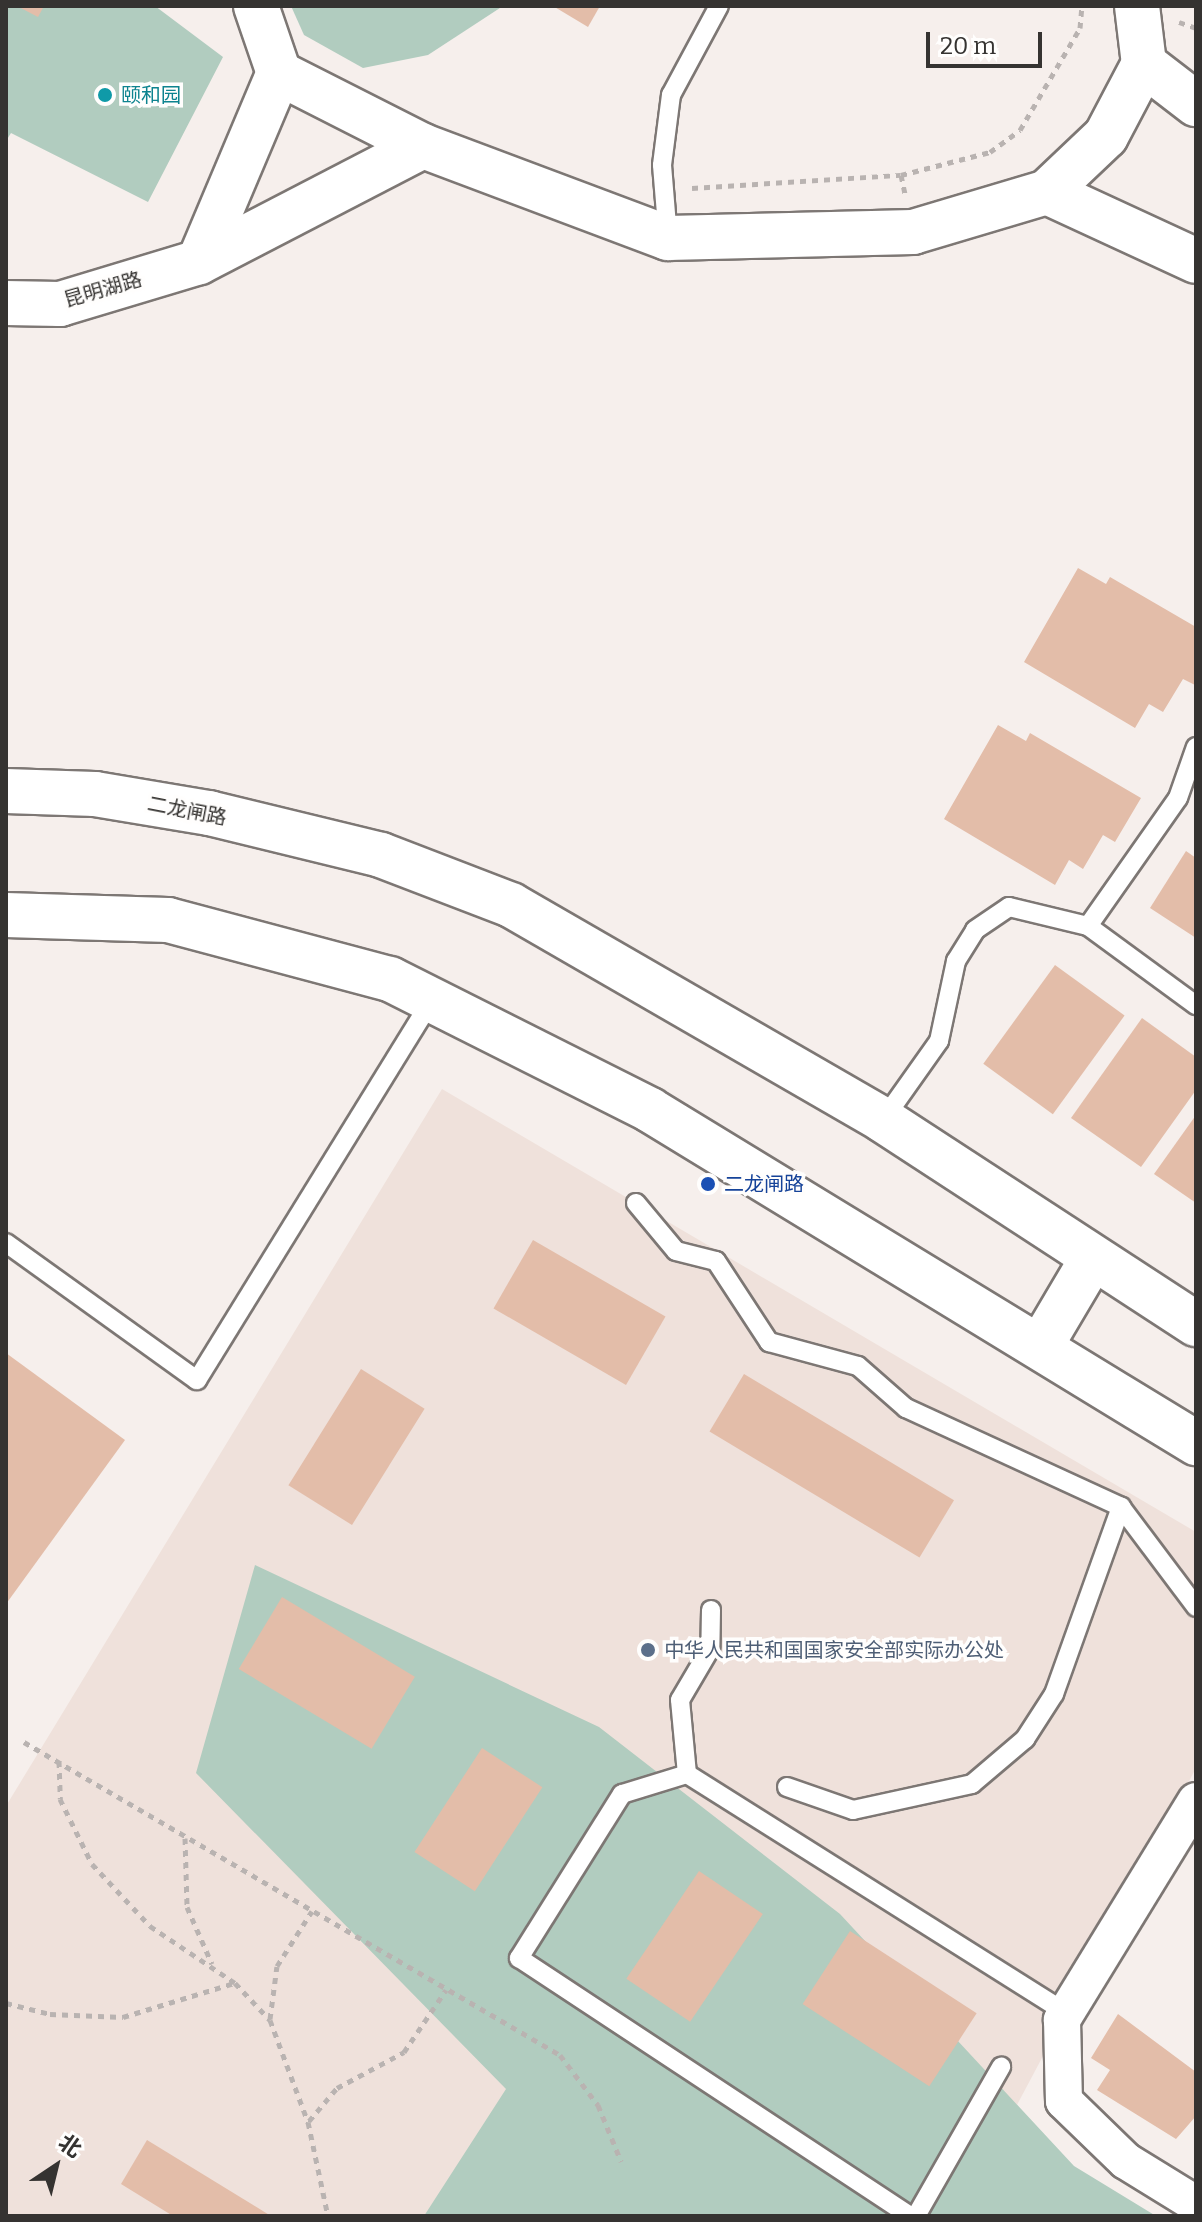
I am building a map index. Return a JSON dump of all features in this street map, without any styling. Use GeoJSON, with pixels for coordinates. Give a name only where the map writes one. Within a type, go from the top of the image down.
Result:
{"type":"FeatureCollection","features":[{"type":"Feature","properties":{"kind":"main road"},"geometry":{"type":"LineString","coordinates":[[199,262],[279,73],[256,6]]}},
{"type":"Feature","properties":{"kind":"main road"},"geometry":{"type":"LineString","coordinates":[[279,73],[423,146],[668,238],[913,232],[1047,192],[1106,136],[1144,64],[1137,6]]}},
{"type":"Feature","properties":{"kind":"main road"},"geometry":{"type":"LineString","coordinates":[[1144,64],[1196,104]]}},
{"type":"Feature","properties":{"kind":"main road","name":"昆明湖路"},"geometry":{"type":"LineString","coordinates":[[6,303],[60,304],[199,262],[423,146]]}},
{"type":"Feature","properties":{"kind":"main road"},"geometry":{"type":"LineString","coordinates":[[1047,192],[1196,261]]}},
{"type":"Feature","properties":{"kind":"main road","name":"二龙闸路"},"geometry":{"type":"LineString","coordinates":[[6,791],[95,794],[209,813],[396,861],[511,905],[883,1120],[1196,1324]]}},
{"type":"Feature","properties":{"kind":"main road"},"geometry":{"type":"LineString","coordinates":[[6,915],[168,920],[390,979],[650,1110],[1196,1443]]}},
{"type":"Feature","properties":{"kind":"main road"},"geometry":{"type":"LineString","coordinates":[[1040,1347],[1092,1259]]}},
{"type":"Feature","properties":{"kind":"street"},"geometry":{"type":"LineString","coordinates":[[1196,1801],[1067,2013],[1064,2101],[1126,2161],[1196,2204]]}},
{"type":"Feature","properties":{"kind":"lane"},"geometry":{"type":"LineString","coordinates":[[668,238],[664,189],[671,95],[719,6]]}},
{"type":"Feature","properties":{"kind":"lane"},"geometry":{"type":"LineString","coordinates":[[1088,926],[1178,798],[1196,747]]}},
{"type":"Feature","properties":{"kind":"lane"},"geometry":{"type":"LineString","coordinates":[[883,1120],[939,1041],[956,961],[975,930],[1009,907],[1088,926],[1196,1005]]}},
{"type":"Feature","properties":{"kind":"lane"},"geometry":{"type":"LineString","coordinates":[[6,1243],[197,1380],[431,1001]]}},
{"type":"Feature","properties":{"kind":"lane"},"geometry":{"type":"LineString","coordinates":[[636,1203],[676,1251],[716,1261],[769,1342],[858,1366],[906,1408],[1121,1507],[1196,1607]]}},
{"type":"Feature","properties":{"kind":"lane"},"geometry":{"type":"LineString","coordinates":[[787,1787],[853,1810],[972,1784],[1025,1739],[1054,1694],[1121,1507]]}},
{"type":"Feature","properties":{"kind":"lane"},"geometry":{"type":"LineString","coordinates":[[687,1774],[680,1700],[710,1649],[711,1610]]}},
{"type":"Feature","properties":{"kind":"lane"},"geometry":{"type":"LineString","coordinates":[[1001,2067],[914,2216],[519,1958],[622,1794],[687,1774],[1067,2013]]}},
{"type":"Feature","properties":{"kind":"path"},"geometry":{"type":"LineString","coordinates":[[664,189],[901,175],[990,152],[1020,130],[1080,28],[1082,6]]}},
{"type":"Feature","properties":{"kind":"path"},"geometry":{"type":"LineString","coordinates":[[24,1742],[446,1990],[579,2073],[621,2161]]}},
{"type":"Feature","properties":{"kind":"path"},"geometry":{"type":"LineString","coordinates":[[59,1761],[60,1799],[92,1864],[150,1926],[235,1983],[270,2020],[308,2122],[328,2216]]}},
{"type":"Feature","properties":{"kind":"path"},"geometry":{"type":"LineString","coordinates":[[185,1838],[187,1907],[214,1968]]}},
{"type":"Feature","properties":{"kind":"path"},"geometry":{"type":"LineString","coordinates":[[270,2020],[277,1966],[312,1911]]}},
{"type":"Feature","properties":{"kind":"path"},"geometry":{"type":"LineString","coordinates":[[6,2003],[50,2014],[123,2017],[235,1983]]}},
{"type":"Feature","properties":{"kind":"path"},"geometry":{"type":"LineString","coordinates":[[308,2122],[337,2088],[404,2052],[446,1990]]}},
{"type":"Feature","properties":{"kind":"shaded area","name":"中华人民共和国国家安全部实际办公处"},"geometry":{"type":"Polygon","coordinates":[[[442,1089],[1196,1532],[1196,1768],[958,2216],[6,2216],[6,1806],[442,1089]]]}},
{"type":"Feature","properties":{"kind":"green space","name":"颐和园"},"geometry":{"type":"Polygon","coordinates":[[[6,6],[155,6],[223,57],[148,202],[11,133],[6,141],[6,6]]]}},
{"type":"Feature","properties":{"kind":"green space"},"geometry":{"type":"Polygon","coordinates":[[[291,6],[503,6],[428,55],[363,68],[304,35],[291,6]]]}},
{"type":"Feature","properties":{"kind":"green space"},"geometry":{"type":"Polygon","coordinates":[[[255,1565],[599,1727],[840,1914],[1074,2166],[1156,2216],[424,2216],[506,2089],[196,1773],[255,1565]]]}},
{"type":"Feature","properties":{"kind":"building"},"geometry":{"type":"Polygon","coordinates":[[[17,6],[44,6],[38,17],[17,6]]]}},
{"type":"Feature","properties":{"kind":"building"},"geometry":{"type":"Polygon","coordinates":[[[553,6],[600,6],[588,27],[553,6]]]}},
{"type":"Feature","properties":{"kind":"building"},"geometry":{"type":"Polygon","coordinates":[[[1078,568],[1106,584],[1110,577],[1196,627],[1195,685],[1183,679],[1163,712],[1149,704],[1135,728],[1024,662],[1078,568]]]}},
{"type":"Feature","properties":{"kind":"building"},"geometry":{"type":"Polygon","coordinates":[[[998,725],[1026,741],[1030,733],[1141,798],[1115,842],[1103,835],[1083,869],[1069,860],[1055,885],[944,819],[998,725]]]}},
{"type":"Feature","properties":{"kind":"building"},"geometry":{"type":"Polygon","coordinates":[[[1186,851],[1196,858],[1196,938],[1150,908],[1186,851]]]}},
{"type":"Feature","properties":{"kind":"building"},"geometry":{"type":"Polygon","coordinates":[[[1055,965],[1125,1016],[1053,1114],[983,1064],[1055,965]]]}},
{"type":"Feature","properties":{"kind":"building"},"geometry":{"type":"Polygon","coordinates":[[[1142,1018],[1196,1057],[1196,1090],[1141,1167],[1071,1118],[1142,1018]]]}},
{"type":"Feature","properties":{"kind":"building"},"geometry":{"type":"Polygon","coordinates":[[[1196,1115],[1196,1203],[1154,1174],[1196,1115]]]}},
{"type":"Feature","properties":{"kind":"building"},"geometry":{"type":"Polygon","coordinates":[[[533,1240],[666,1316],[626,1385],[494,1308],[533,1240]]]}},
{"type":"Feature","properties":{"kind":"building"},"geometry":{"type":"Polygon","coordinates":[[[6,1353],[125,1440],[6,1604],[6,1353]]]}},
{"type":"Feature","properties":{"kind":"building"},"geometry":{"type":"Polygon","coordinates":[[[361,1369],[425,1409],[352,1525],[288,1485],[361,1369]]]}},
{"type":"Feature","properties":{"kind":"building"},"geometry":{"type":"Polygon","coordinates":[[[744,1374],[954,1500],[919,1558],[709,1431],[744,1374]]]}},
{"type":"Feature","properties":{"kind":"building"},"geometry":{"type":"Polygon","coordinates":[[[282,1597],[415,1677],[372,1749],[239,1669],[282,1597]]]}},
{"type":"Feature","properties":{"kind":"building"},"geometry":{"type":"Polygon","coordinates":[[[482,1748],[542,1787],[475,1891],[414,1852],[482,1748]]]}},
{"type":"Feature","properties":{"kind":"building"},"geometry":{"type":"Polygon","coordinates":[[[699,1871],[763,1914],[690,2022],[626,1979],[699,1871]]]}},
{"type":"Feature","properties":{"kind":"building"},"geometry":{"type":"Polygon","coordinates":[[[850,1931],[977,2013],[929,2086],[803,2004],[850,1931]]]}},
{"type":"Feature","properties":{"kind":"building"},"geometry":{"type":"Polygon","coordinates":[[[1118,2014],[1196,2072],[1196,2116],[1176,2139],[1097,2090],[1110,2070],[1091,2058],[1118,2014]]]}},
{"type":"Feature","properties":{"kind":"building"},"geometry":{"type":"Polygon","coordinates":[[[147,2140],[271,2216],[173,2216],[121,2184],[147,2140]]]}},
{"type":"Feature","properties":{"kind":"place","name":"颐和园"},"geometry":{"type":"Point","coordinates":[105,95]}},
{"type":"Feature","properties":{"kind":"place","name":"二龙闸路"},"geometry":{"type":"Point","coordinates":[708,1184]}},
{"type":"Feature","properties":{"kind":"place","name":"中华人民共和国国家安全部实际办公处"},"geometry":{"type":"Point","coordinates":[648,1650]}}]}
